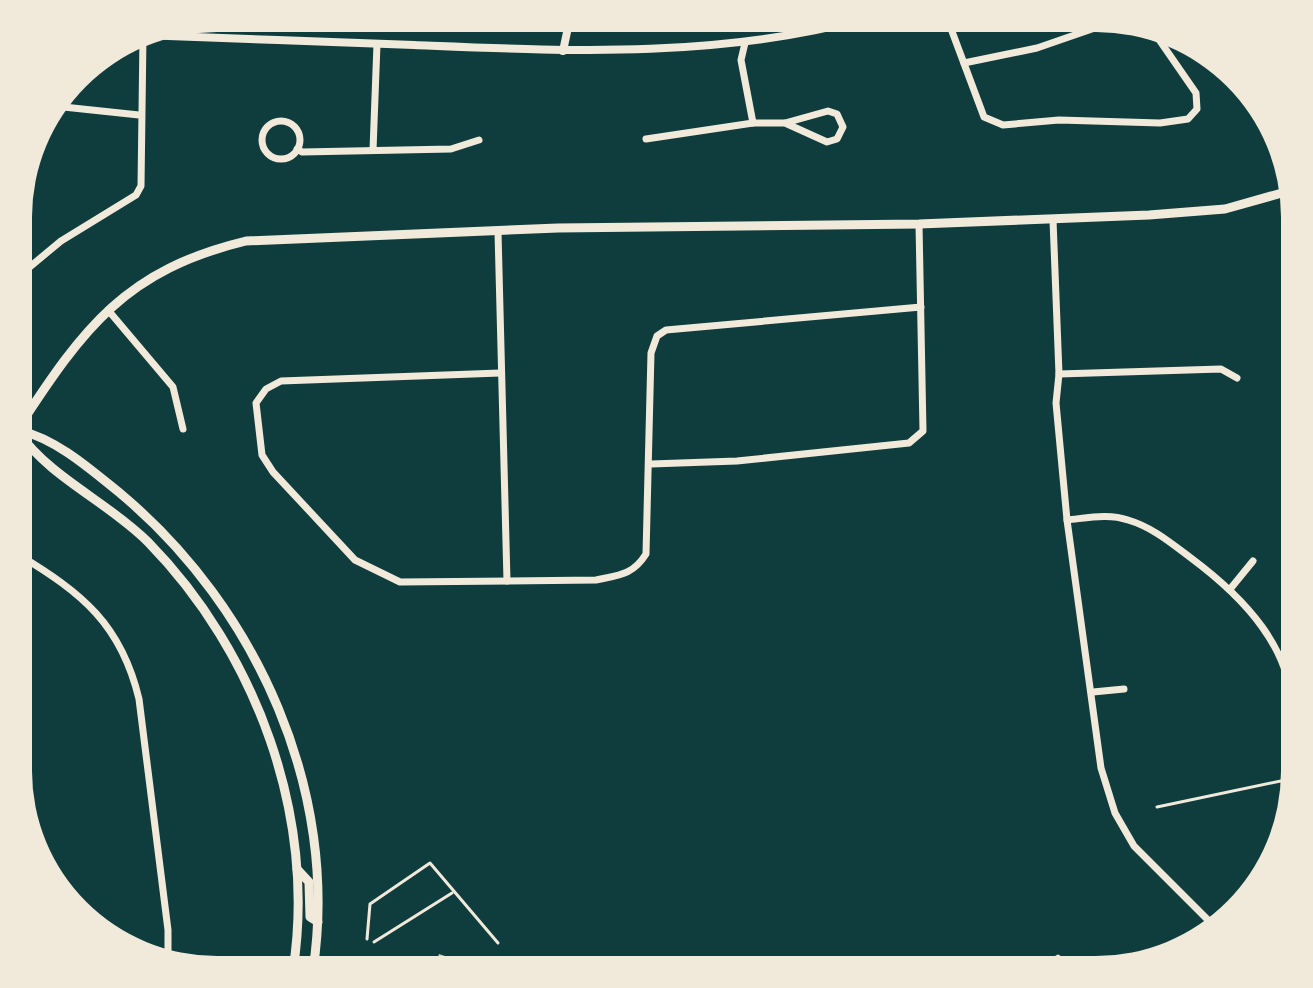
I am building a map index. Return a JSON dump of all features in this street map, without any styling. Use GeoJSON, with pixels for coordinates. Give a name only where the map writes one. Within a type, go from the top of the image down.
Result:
{"type":"FeatureCollection","features":[{"type":"Feature","properties":{"kind":"main road"},"geometry":{"type":"LineString","coordinates":[[32,409],[62,361],[108,310],[139,284],[170,265],[201,252],[246,241],[498,232],[1053,220],[1225,209],[1279,194]]}},
{"type":"Feature","properties":{"kind":"main road"},"geometry":{"type":"LineString","coordinates":[[32,434],[43,437],[96,473],[162,528],[222,602],[265,677],[292,743],[313,830],[318,922],[314,956]]}},
{"type":"Feature","properties":{"kind":"main road"},"geometry":{"type":"LineString","coordinates":[[32,450],[84,488],[148,542],[206,613],[248,686],[273,749],[294,833],[299,921],[295,956]]}},
{"type":"Feature","properties":{"kind":"main road"},"geometry":{"type":"LineString","coordinates":[[297,869],[309,882],[310,917],[318,922]]}},
{"type":"Feature","properties":{"kind":"street"},"geometry":{"type":"LineString","coordinates":[[563,51],[567,32]]}},
{"type":"Feature","properties":{"kind":"street"},"geometry":{"type":"LineString","coordinates":[[176,37],[563,51],[676,49],[745,43],[799,32]]}},
{"type":"Feature","properties":{"kind":"street"},"geometry":{"type":"LineString","coordinates":[[952,32],[984,117],[1003,125],[1059,120],[1160,123],[1188,119],[1197,109],[1196,93],[1162,44]]}},
{"type":"Feature","properties":{"kind":"street"},"geometry":{"type":"LineString","coordinates":[[964,63],[1037,48],[1083,32]]}},
{"type":"Feature","properties":{"kind":"street"},"geometry":{"type":"LineString","coordinates":[[745,43],[741,60],[753,123]]}},
{"type":"Feature","properties":{"kind":"street"},"geometry":{"type":"LineString","coordinates":[[373,150],[377,44]]}},
{"type":"Feature","properties":{"kind":"street"},"geometry":{"type":"LineString","coordinates":[[32,265],[61,241],[136,195],[141,186],[142,48]]}},
{"type":"Feature","properties":{"kind":"street"},"geometry":{"type":"LineString","coordinates":[[68,107],[139,115]]}},
{"type":"Feature","properties":{"kind":"street"},"geometry":{"type":"LineString","coordinates":[[646,139],[753,123],[785,123],[828,111],[840,117],[843,127],[840,136],[827,142],[785,123]]}},
{"type":"Feature","properties":{"kind":"street"},"geometry":{"type":"LineString","coordinates":[[279,121],[290,124],[299,138],[297,149],[283,158],[271,156],[263,147],[264,130],[279,121]]}},
{"type":"Feature","properties":{"kind":"street"},"geometry":{"type":"LineString","coordinates":[[297,149],[302,152],[451,149],[479,140]]}},
{"type":"Feature","properties":{"kind":"street"},"geometry":{"type":"LineString","coordinates":[[1053,220],[1059,374],[1056,403],[1067,520],[1101,768],[1115,813],[1134,846],[1207,919]]}},
{"type":"Feature","properties":{"kind":"street"},"geometry":{"type":"LineString","coordinates":[[651,464],[737,461],[909,443],[923,431],[919,224]]}},
{"type":"Feature","properties":{"kind":"street"},"geometry":{"type":"LineString","coordinates":[[498,232],[507,581]]}},
{"type":"Feature","properties":{"kind":"street"},"geometry":{"type":"LineString","coordinates":[[500,373],[281,381],[266,389],[256,403],[262,455],[273,472],[355,560],[400,582],[596,580],[636,569],[646,554],[651,464],[651,353],[657,336],[666,330],[921,307]]}},
{"type":"Feature","properties":{"kind":"street"},"geometry":{"type":"LineString","coordinates":[[108,310],[173,387],[183,429]]}},
{"type":"Feature","properties":{"kind":"street"},"geometry":{"type":"LineString","coordinates":[[1059,374],[1221,369],[1237,378]]}},
{"type":"Feature","properties":{"kind":"street"},"geometry":{"type":"LineString","coordinates":[[1067,520],[1106,516],[1127,519],[1159,533],[1231,588],[1272,639],[1281,664]]}},
{"type":"Feature","properties":{"kind":"street"},"geometry":{"type":"LineString","coordinates":[[1231,588],[1253,561]]}},
{"type":"Feature","properties":{"kind":"street"},"geometry":{"type":"LineString","coordinates":[[32,564],[82,597],[107,625],[130,668],[139,699],[168,949]]}},
{"type":"Feature","properties":{"kind":"street"},"geometry":{"type":"LineString","coordinates":[[1093,692],[1124,689]]}},
{"type":"Feature","properties":{"kind":"lane"},"geometry":{"type":"LineString","coordinates":[[1157,807],[1281,781]]}},
{"type":"Feature","properties":{"kind":"lane"},"geometry":{"type":"LineString","coordinates":[[367,939],[370,904],[430,863],[498,943]]}},
{"type":"Feature","properties":{"kind":"lane"},"geometry":{"type":"LineString","coordinates":[[374,942],[454,892]]}}]}
